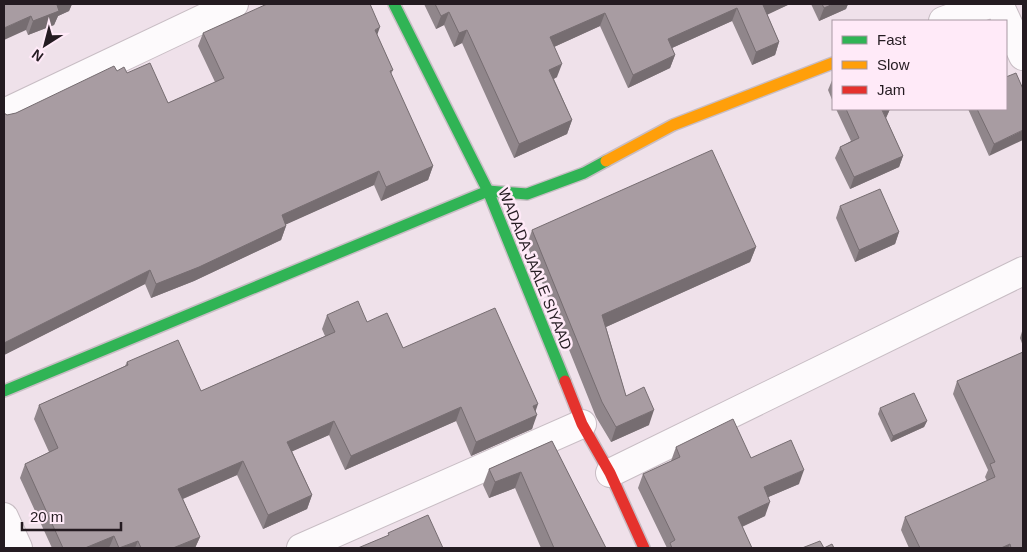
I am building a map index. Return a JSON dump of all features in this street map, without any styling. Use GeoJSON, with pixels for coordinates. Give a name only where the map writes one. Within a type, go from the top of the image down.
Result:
{"type":"FeatureCollection","features":[{"type":"Feature","properties":{"kind":"street"},"geometry":{"type":"LineString","coordinates":[[4,113],[234,4]]}},
{"type":"Feature","properties":{"kind":"street","name":"WADADA JAALE SIYAAD"},"geometry":{"type":"LineString","coordinates":[[394,4],[488,192],[582,424],[610,473],[644,548]]}},
{"type":"Feature","properties":{"kind":"street"},"geometry":{"type":"LineString","coordinates":[[946,20],[989,4]]}},
{"type":"Feature","properties":{"kind":"street"},"geometry":{"type":"LineString","coordinates":[[999,4],[1006,20]]}},
{"type":"Feature","properties":{"kind":"street"},"geometry":{"type":"LineString","coordinates":[[1007,21],[1023,56]]}},
{"type":"Feature","properties":{"kind":"street"},"geometry":{"type":"LineString","coordinates":[[4,391],[488,192],[527,194],[584,173],[673,125],[832,64]]}},
{"type":"Feature","properties":{"kind":"street"},"geometry":{"type":"LineString","coordinates":[[610,473],[1023,271]]}},
{"type":"Feature","properties":{"kind":"street"},"geometry":{"type":"LineString","coordinates":[[301,548],[582,424]]}},
{"type":"Feature","properties":{"kind":"street"},"geometry":{"type":"LineString","coordinates":[[4,516],[18,548]]}},
{"type":"Feature","properties":{"kind":"building"},"geometry":{"type":"Polygon","coordinates":[[[4,4],[59,4],[57,5],[59,11],[33,21],[31,16],[4,28],[4,4]]]}},
{"type":"Feature","properties":{"kind":"building"},"geometry":{"type":"Polygon","coordinates":[[[267,4],[370,4],[380,27],[375,30],[393,70],[390,71],[433,166],[386,187],[379,171],[282,215],[286,226],[199,267],[156,284],[150,270],[4,343],[4,113],[7,115],[16,113],[114,66],[117,71],[124,67],[127,73],[150,63],[168,103],[224,78],[203,33],[267,4]]]}},
{"type":"Feature","properties":{"kind":"building"},"geometry":{"type":"Polygon","coordinates":[[[435,4],[766,4],[763,5],[779,42],[756,52],[737,8],[668,39],[675,55],[633,75],[605,13],[550,37],[562,64],[549,70],[572,120],[519,144],[467,30],[459,33],[449,12],[441,16],[435,4]]]}},
{"type":"Feature","properties":{"kind":"building"},"geometry":{"type":"Polygon","coordinates":[[[822,4],[833,4],[824,8],[822,4]]]}},
{"type":"Feature","properties":{"kind":"building"},"geometry":{"type":"Polygon","coordinates":[[[1016,73],[1023,89],[1023,130],[994,144],[977,110],[1007,110],[1007,77],[1016,73]]]}},
{"type":"Feature","properties":{"kind":"building"},"geometry":{"type":"Polygon","coordinates":[[[846,110],[882,110],[903,156],[854,177],[840,147],[859,138],[846,110]]]}},
{"type":"Feature","properties":{"kind":"building"},"geometry":{"type":"Polygon","coordinates":[[[712,150],[756,247],[602,315],[626,396],[644,387],[654,410],[616,427],[602,402],[532,230],[712,150]]]}},
{"type":"Feature","properties":{"kind":"building"},"geometry":{"type":"Polygon","coordinates":[[[880,189],[899,232],[859,250],[840,206],[880,189]]]}},
{"type":"Feature","properties":{"kind":"building"},"geometry":{"type":"Polygon","coordinates":[[[358,301],[367,322],[387,313],[403,348],[495,308],[538,404],[533,406],[537,415],[476,442],[461,407],[351,456],[334,421],[287,442],[312,495],[268,515],[243,461],[178,489],[200,537],[173,548],[141,548],[138,541],[119,548],[114,536],[85,548],[63,548],[25,464],[58,448],[39,405],[128,365],[127,362],[178,340],[201,391],[335,332],[327,315],[358,301]]]}},
{"type":"Feature","properties":{"kind":"building"},"geometry":{"type":"Polygon","coordinates":[[[1023,352],[1023,548],[1011,548],[1010,544],[1001,548],[920,548],[905,517],[995,477],[990,464],[995,462],[957,381],[1023,352]]]}},
{"type":"Feature","properties":{"kind":"building"},"geometry":{"type":"Polygon","coordinates":[[[914,393],[927,421],[893,436],[880,408],[914,393]]]}},
{"type":"Feature","properties":{"kind":"building"},"geometry":{"type":"Polygon","coordinates":[[[733,419],[751,458],[791,440],[804,470],[764,487],[770,502],[738,517],[752,548],[672,548],[670,543],[675,540],[643,474],[680,457],[676,447],[733,419]]]}},
{"type":"Feature","properties":{"kind":"building"},"geometry":{"type":"Polygon","coordinates":[[[552,441],[606,548],[554,548],[521,472],[495,482],[489,469],[552,441]]]}},
{"type":"Feature","properties":{"kind":"building"},"geometry":{"type":"Polygon","coordinates":[[[428,515],[443,548],[358,548],[389,535],[388,533],[428,515]]]}},
{"type":"Feature","properties":{"kind":"building"},"geometry":{"type":"Polygon","coordinates":[[[820,541],[824,548],[802,548],[820,541]]]}},
{"type":"Feature","properties":{"kind":"building"},"geometry":{"type":"Polygon","coordinates":[[[832,544],[834,548],[824,548],[832,544]]]}},
{"type":"Feature","properties":{"kind":"traffic: fast"},"geometry":{"type":"LineString","coordinates":[[394,4],[488,191],[565,381]]}},
{"type":"Feature","properties":{"kind":"traffic: fast"},"geometry":{"type":"LineString","coordinates":[[4,391],[488,191],[527,194],[584,173],[606,161]]}},
{"type":"Feature","properties":{"kind":"traffic: slow"},"geometry":{"type":"LineString","coordinates":[[606,161],[673,125],[832,63]]}},
{"type":"Feature","properties":{"kind":"traffic: jam"},"geometry":{"type":"LineString","coordinates":[[565,381],[582,424],[610,473],[644,548]]}}]}
